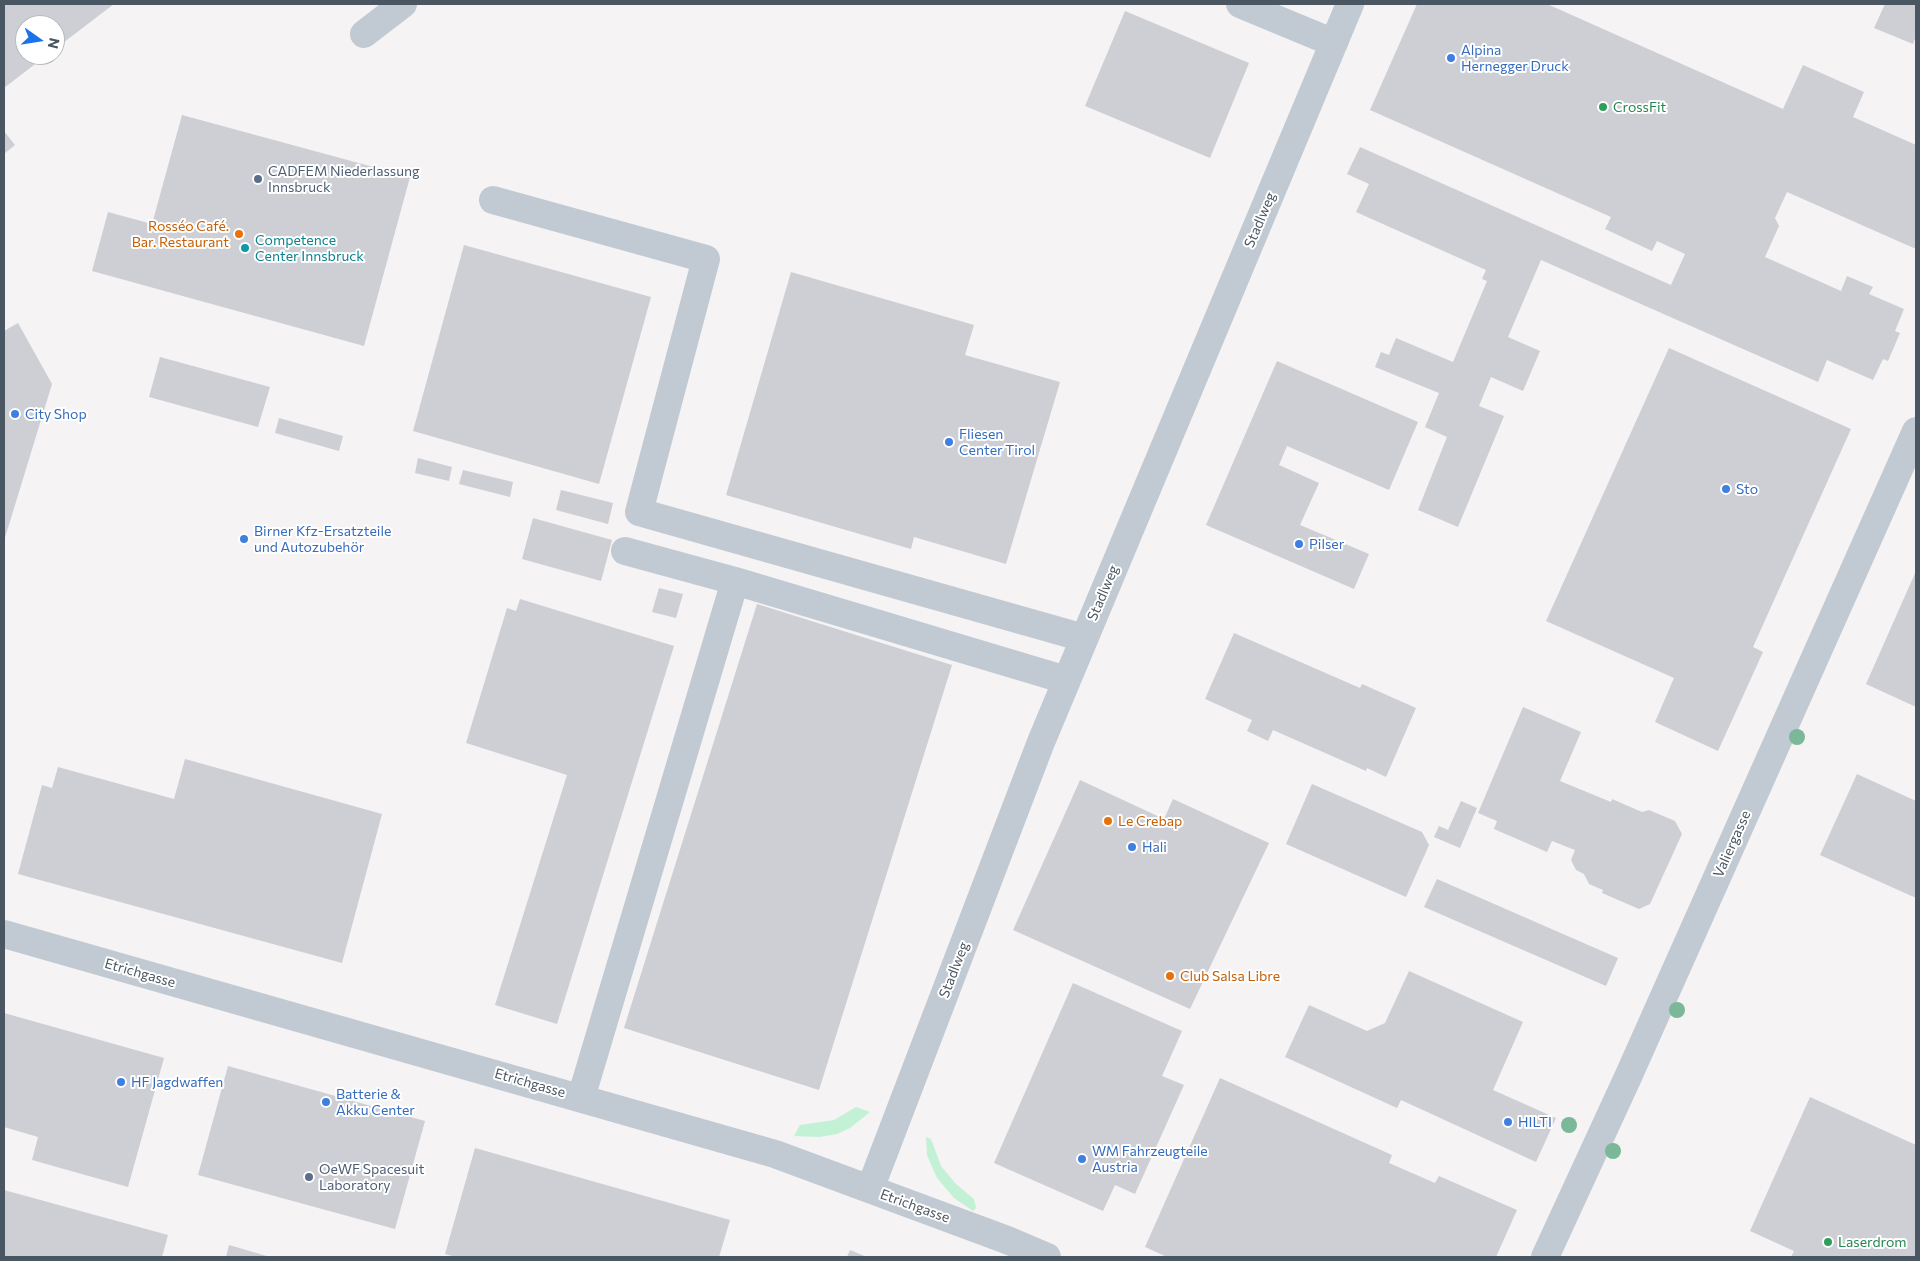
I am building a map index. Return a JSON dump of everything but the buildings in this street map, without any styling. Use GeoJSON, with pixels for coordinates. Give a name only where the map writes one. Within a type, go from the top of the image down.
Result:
{"type":"FeatureCollection","features":[{"type":"Feature","properties":{"kind":"street"},"geometry":{"type":"LineString","coordinates":[[364,34],[403,4]]}},
{"type":"Feature","properties":{"kind":"street"},"geometry":{"type":"LineString","coordinates":[[1240,4],[1334,43]]}},
{"type":"Feature","properties":{"kind":"street","name":"Stadlweg"},"geometry":{"type":"LineString","coordinates":[[870,1188],[1066,680],[1350,4]]}},
{"type":"Feature","properties":{"kind":"street"},"geometry":{"type":"LineString","coordinates":[[493,200],[706,259],[638,512],[1084,638]]}},
{"type":"Feature","properties":{"kind":"street","name":"Valiergasse"},"geometry":{"type":"LineString","coordinates":[[1545,1257],[1632,1068],[1916,430]]}},
{"type":"Feature","properties":{"kind":"street"},"geometry":{"type":"LineString","coordinates":[[625,551],[735,581],[1066,680]]}},
{"type":"Feature","properties":{"kind":"street"},"geometry":{"type":"LineString","coordinates":[[581,1098],[735,581]]}},
{"type":"Feature","properties":{"kind":"street","name":"Etrichgasse"},"geometry":{"type":"LineString","coordinates":[[4,934],[775,1154],[870,1188],[1047,1257]]}},
{"type":"Feature","properties":{"kind":"green space"},"geometry":{"type":"Polygon","coordinates":[[[856,1107],[870,1112],[850,1128],[837,1134],[820,1137],[794,1136],[800,1125],[834,1120],[856,1107]]]}},
{"type":"Feature","properties":{"kind":"green space"},"geometry":{"type":"Polygon","coordinates":[[[926,1137],[931,1139],[941,1166],[956,1184],[974,1199],[976,1208],[973,1211],[954,1198],[937,1178],[927,1155],[926,1137]]]}},
{"type":"Feature","properties":{"kind":"place","name":"Alpina Hernegger Druck"},"geometry":{"type":"Point","coordinates":[1451,58]}},
{"type":"Feature","properties":{"kind":"place","name":"CrossFit"},"geometry":{"type":"Point","coordinates":[1603,107]}},
{"type":"Feature","properties":{"kind":"place","name":"CADFEM Niederlassung Innsbruck"},"geometry":{"type":"Point","coordinates":[258,179]}},
{"type":"Feature","properties":{"kind":"place","name":"Rosséo Café. Bar. Restaurant"},"geometry":{"type":"Point","coordinates":[239,234]}},
{"type":"Feature","properties":{"kind":"place","name":"Competence Center Innsbruck"},"geometry":{"type":"Point","coordinates":[245,248]}},
{"type":"Feature","properties":{"kind":"place","name":"City Shop"},"geometry":{"type":"Point","coordinates":[15,414]}},
{"type":"Feature","properties":{"kind":"place","name":"Fliesen Center Tirol"},"geometry":{"type":"Point","coordinates":[949,442]}},
{"type":"Feature","properties":{"kind":"place","name":"Sto"},"geometry":{"type":"Point","coordinates":[1726,489]}},
{"type":"Feature","properties":{"kind":"place","name":"Birner Kfz-Ersatzteile und Autozubehör"},"geometry":{"type":"Point","coordinates":[244,539]}},
{"type":"Feature","properties":{"kind":"place","name":"Pilser"},"geometry":{"type":"Point","coordinates":[1299,544]}},
{"type":"Feature","properties":{"kind":"place","name":"Le Crebap"},"geometry":{"type":"Point","coordinates":[1108,821]}},
{"type":"Feature","properties":{"kind":"place","name":"Hali"},"geometry":{"type":"Point","coordinates":[1132,847]}},
{"type":"Feature","properties":{"kind":"place","name":"Club Salsa Libre"},"geometry":{"type":"Point","coordinates":[1170,976]}},
{"type":"Feature","properties":{"kind":"place","name":"HF Jagdwaffen"},"geometry":{"type":"Point","coordinates":[121,1082]}},
{"type":"Feature","properties":{"kind":"place","name":"Batterie & Akku Center"},"geometry":{"type":"Point","coordinates":[326,1102]}},
{"type":"Feature","properties":{"kind":"place","name":"HILTI"},"geometry":{"type":"Point","coordinates":[1508,1122]}},
{"type":"Feature","properties":{"kind":"place","name":"WM Fahrzeugteile Austria"},"geometry":{"type":"Point","coordinates":[1082,1159]}},
{"type":"Feature","properties":{"kind":"place","name":"OeWF Spacesuit Laboratory"},"geometry":{"type":"Point","coordinates":[309,1177]}},
{"type":"Feature","properties":{"kind":"place","name":"Laserdrom"},"geometry":{"type":"Point","coordinates":[1828,1242]}}]}
